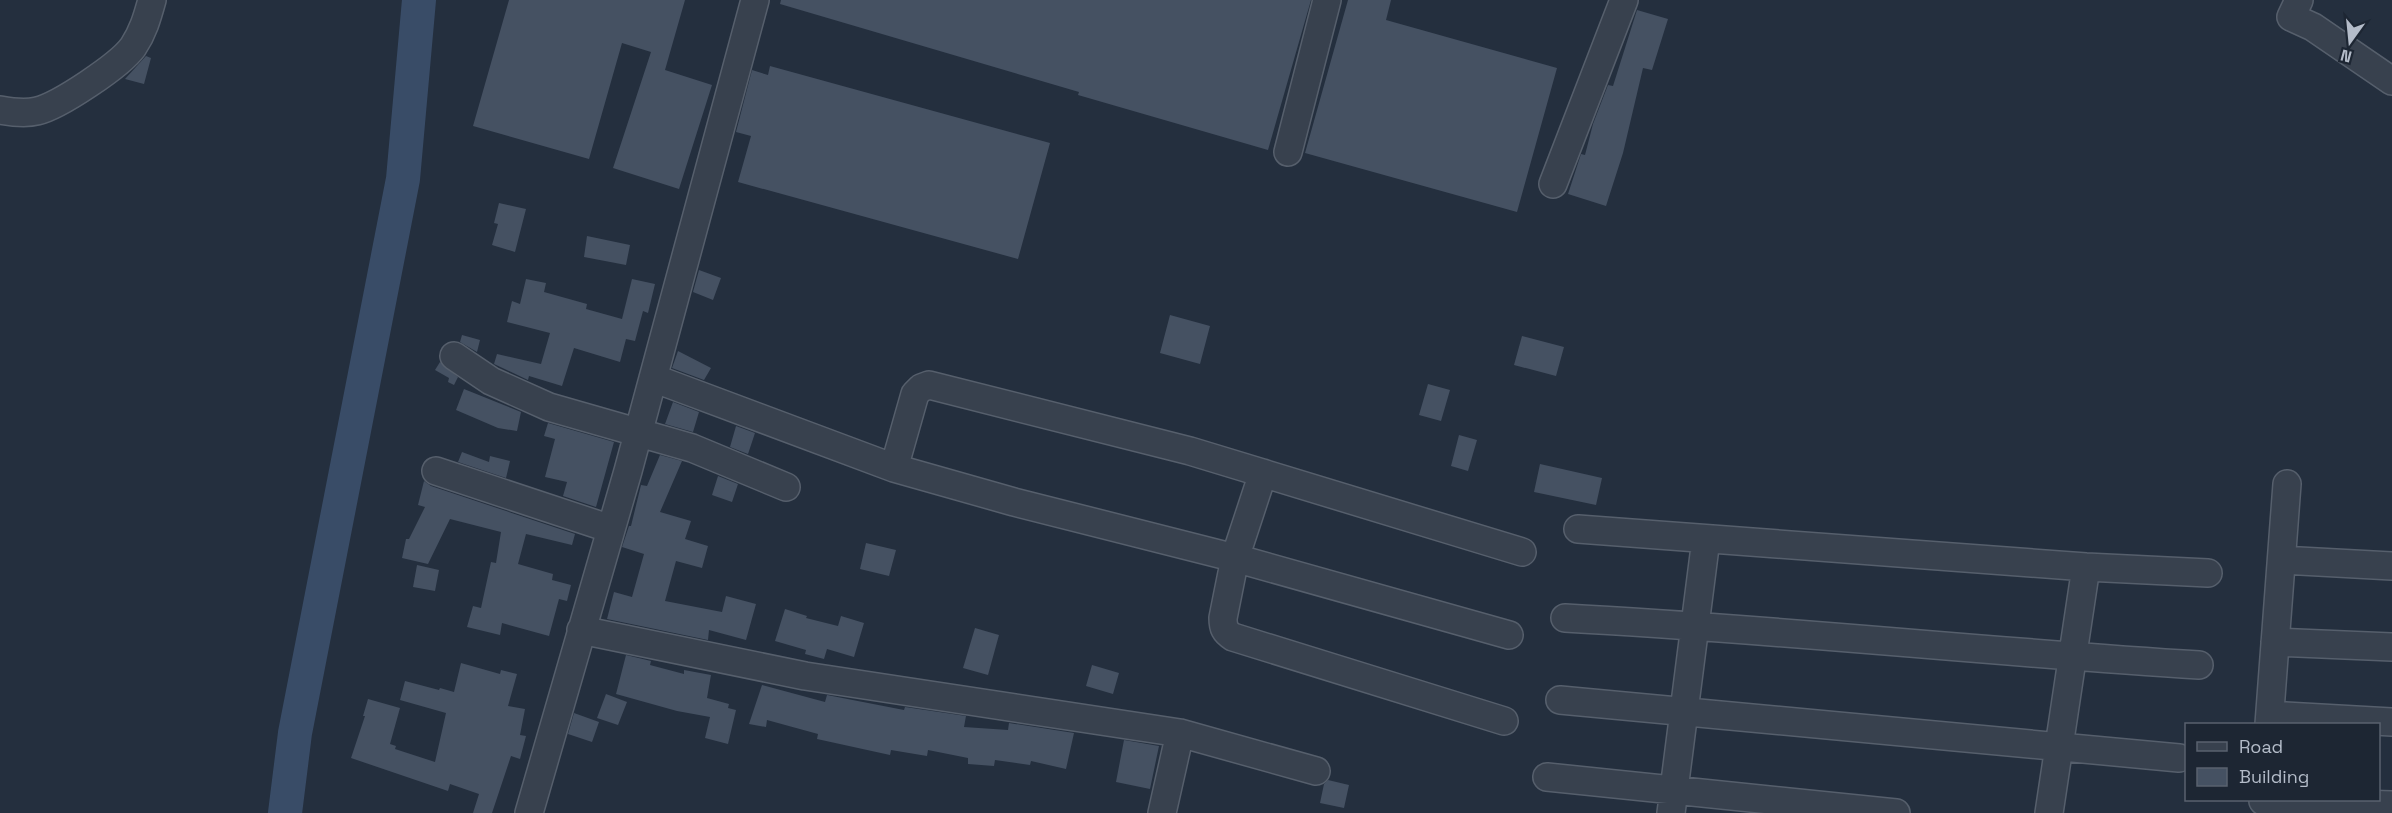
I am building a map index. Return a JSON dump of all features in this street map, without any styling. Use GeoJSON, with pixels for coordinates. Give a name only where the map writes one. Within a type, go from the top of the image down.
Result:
{"type":"FeatureCollection","features":[{"type":"Feature","properties":{"kind":"street"},"geometry":{"type":"LineString","coordinates":[[0,110],[13,113],[37,111],[72,94],[120,60],[131,49],[144,29],[152,0]]}},
{"type":"Feature","properties":{"kind":"street"},"geometry":{"type":"LineString","coordinates":[[528,813],[639,432],[755,0]]}},
{"type":"Feature","properties":{"kind":"street"},"geometry":{"type":"LineString","coordinates":[[1288,152],[1327,0]]}},
{"type":"Feature","properties":{"kind":"street"},"geometry":{"type":"LineString","coordinates":[[1553,183],[1624,0]]}},
{"type":"Feature","properties":{"kind":"street"},"geometry":{"type":"LineString","coordinates":[[2295,7],[2291,17],[2313,27],[2392,81]]}},
{"type":"Feature","properties":{"kind":"street"},"geometry":{"type":"LineString","coordinates":[[454,356],[491,381],[549,407],[692,448],[786,487]]}},
{"type":"Feature","properties":{"kind":"street"},"geometry":{"type":"LineString","coordinates":[[653,378],[894,468],[1014,502],[1235,558],[1509,635]]}},
{"type":"Feature","properties":{"kind":"street"},"geometry":{"type":"LineString","coordinates":[[894,468],[915,394],[921,388],[929,385],[1190,451],[1522,552]]}},
{"type":"Feature","properties":{"kind":"street"},"geometry":{"type":"LineString","coordinates":[[436,471],[611,529]]}},
{"type":"Feature","properties":{"kind":"street"},"geometry":{"type":"LineString","coordinates":[[1263,473],[1235,558],[1223,618],[1223,626],[1233,637],[1504,721]]}},
{"type":"Feature","properties":{"kind":"street"},"geometry":{"type":"LineString","coordinates":[[2287,484],[2269,720],[2392,722]]}},
{"type":"Feature","properties":{"kind":"street"},"geometry":{"type":"LineString","coordinates":[[1578,529],[2086,567],[2208,573]]}},
{"type":"Feature","properties":{"kind":"street"},"geometry":{"type":"LineString","coordinates":[[1673,802],[1706,539]]}},
{"type":"Feature","properties":{"kind":"street"},"geometry":{"type":"LineString","coordinates":[[2282,560],[2392,566]]}},
{"type":"Feature","properties":{"kind":"street"},"geometry":{"type":"LineString","coordinates":[[2049,813],[2086,567]]}},
{"type":"Feature","properties":{"kind":"street"},"geometry":{"type":"LineString","coordinates":[[1565,618],[1694,625],[2073,657],[2199,665]]}},
{"type":"Feature","properties":{"kind":"street"},"geometry":{"type":"LineString","coordinates":[[581,630],[805,676],[1180,733],[1316,771]]}},
{"type":"Feature","properties":{"kind":"street"},"geometry":{"type":"LineString","coordinates":[[2275,642],[2392,647]]}},
{"type":"Feature","properties":{"kind":"street"},"geometry":{"type":"LineString","coordinates":[[1560,700],[2178,758]]}},
{"type":"Feature","properties":{"kind":"street"},"geometry":{"type":"LineString","coordinates":[[1162,813],[1180,733]]}},
{"type":"Feature","properties":{"kind":"street"},"geometry":{"type":"LineString","coordinates":[[1547,777],[1673,802],[1896,813]]}},
{"type":"Feature","properties":{"kind":"street"},"geometry":{"type":"LineString","coordinates":[[2263,804],[2392,805]]}},
{"type":"Feature","properties":{"kind":"building"},"geometry":{"type":"Polygon","coordinates":[[[509,0],[685,0],[665,70],[712,85],[679,189],[613,168],[651,52],[622,43],[589,159],[473,126],[509,0]]]}},
{"type":"Feature","properties":{"kind":"building"},"geometry":{"type":"Polygon","coordinates":[[[781,0],[1311,0],[1268,150],[780,4],[781,0]]]}},
{"type":"Feature","properties":{"kind":"building"},"geometry":{"type":"Polygon","coordinates":[[[1348,0],[1391,0],[1386,20],[1557,68],[1517,212],[1305,153],[1348,0]]]}},
{"type":"Feature","properties":{"kind":"building"},"geometry":{"type":"Polygon","coordinates":[[[1637,10],[1668,19],[1652,70],[1643,68],[1623,153],[1606,206],[1568,194],[1581,154],[1585,155],[1593,124],[1608,85],[1613,86],[1637,10]]]}},
{"type":"Feature","properties":{"kind":"building"},"geometry":{"type":"Polygon","coordinates":[[[146,56],[151,58],[144,84],[125,79],[146,56]]]}},
{"type":"Feature","properties":{"kind":"building"},"geometry":{"type":"Polygon","coordinates":[[[770,66],[1050,143],[1018,259],[738,182],[751,136],[736,132],[752,70],[768,75],[770,66]]]}},
{"type":"Feature","properties":{"kind":"building"},"geometry":{"type":"Polygon","coordinates":[[[499,203],[526,209],[515,252],[492,245],[498,224],[494,223],[499,203]]]}},
{"type":"Feature","properties":{"kind":"building"},"geometry":{"type":"Polygon","coordinates":[[[587,236],[630,245],[626,265],[584,257],[587,236]]]}},
{"type":"Feature","properties":{"kind":"building"},"geometry":{"type":"Polygon","coordinates":[[[699,270],[721,278],[713,300],[693,292],[699,270]]]}},
{"type":"Feature","properties":{"kind":"building"},"geometry":{"type":"Polygon","coordinates":[[[526,279],[546,283],[544,292],[587,304],[586,309],[622,319],[632,279],[655,284],[648,313],[643,311],[635,341],[626,339],[620,362],[574,348],[562,386],[529,376],[528,380],[494,364],[497,354],[541,364],[550,333],[507,322],[512,301],[520,304],[526,279]]]}},
{"type":"Feature","properties":{"kind":"building"},"geometry":{"type":"Polygon","coordinates":[[[1170,315],[1210,326],[1200,364],[1160,353],[1170,315]]]}},
{"type":"Feature","properties":{"kind":"building"},"geometry":{"type":"Polygon","coordinates":[[[462,335],[480,340],[477,352],[460,342],[462,335]]]}},
{"type":"Feature","properties":{"kind":"building"},"geometry":{"type":"Polygon","coordinates":[[[1522,336],[1564,347],[1556,376],[1514,365],[1522,336]]]}},
{"type":"Feature","properties":{"kind":"building"},"geometry":{"type":"Polygon","coordinates":[[[678,351],[711,368],[704,380],[672,368],[678,351]]]}},
{"type":"Feature","properties":{"kind":"building"},"geometry":{"type":"Polygon","coordinates":[[[440,362],[458,377],[454,385],[448,382],[449,378],[435,370],[440,362]]]}},
{"type":"Feature","properties":{"kind":"building"},"geometry":{"type":"Polygon","coordinates":[[[1428,384],[1450,390],[1441,421],[1419,415],[1428,384]]]}},
{"type":"Feature","properties":{"kind":"building"},"geometry":{"type":"Polygon","coordinates":[[[464,389],[521,412],[517,431],[498,428],[456,410],[464,389]]]}},
{"type":"Feature","properties":{"kind":"building"},"geometry":{"type":"Polygon","coordinates":[[[673,402],[699,412],[693,432],[665,424],[673,402]]]}},
{"type":"Feature","properties":{"kind":"building"},"geometry":{"type":"Polygon","coordinates":[[[548,423],[614,442],[596,507],[563,496],[567,482],[545,477],[555,439],[544,436],[548,423]]]}},
{"type":"Feature","properties":{"kind":"building"},"geometry":{"type":"Polygon","coordinates":[[[736,426],[755,433],[748,454],[730,447],[736,426]]]}},
{"type":"Feature","properties":{"kind":"building"},"geometry":{"type":"Polygon","coordinates":[[[1459,435],[1477,440],[1468,471],[1451,466],[1459,435]]]}},
{"type":"Feature","properties":{"kind":"building"},"geometry":{"type":"Polygon","coordinates":[[[462,452],[489,462],[490,456],[510,461],[506,478],[458,462],[462,452]]]}},
{"type":"Feature","properties":{"kind":"building"},"geometry":{"type":"Polygon","coordinates":[[[660,455],[682,461],[660,512],[691,521],[685,539],[708,546],[702,568],[676,561],[665,601],[722,612],[726,596],[756,604],[746,640],[709,630],[708,640],[607,619],[614,592],[632,597],[644,554],[622,547],[629,526],[631,526],[641,485],[647,486],[660,455]]]}},
{"type":"Feature","properties":{"kind":"building"},"geometry":{"type":"Polygon","coordinates":[[[1540,464],[1602,478],[1596,505],[1534,492],[1540,464]]]}},
{"type":"Feature","properties":{"kind":"building"},"geometry":{"type":"Polygon","coordinates":[[[718,476],[738,484],[732,502],[712,495],[718,476]]]}},
{"type":"Feature","properties":{"kind":"building"},"geometry":{"type":"Polygon","coordinates":[[[424,481],[431,486],[575,534],[572,545],[526,534],[518,564],[553,574],[552,580],[571,585],[567,601],[559,599],[549,636],[502,623],[500,635],[467,627],[473,606],[481,608],[491,562],[496,563],[501,532],[450,519],[428,564],[402,558],[406,539],[409,539],[425,507],[418,505],[424,481]]]}},
{"type":"Feature","properties":{"kind":"building"},"geometry":{"type":"Polygon","coordinates":[[[866,543],[896,550],[889,576],[860,569],[866,543]]]}},
{"type":"Feature","properties":{"kind":"building"},"geometry":{"type":"Polygon","coordinates":[[[417,565],[439,570],[435,591],[413,587],[417,565]]]}},
{"type":"Feature","properties":{"kind":"building"},"geometry":{"type":"Polygon","coordinates":[[[785,609],[807,616],[806,618],[838,626],[841,616],[864,623],[854,657],[827,649],[824,659],[805,654],[806,650],[775,641],[785,609]]]}},
{"type":"Feature","properties":{"kind":"building"},"geometry":{"type":"Polygon","coordinates":[[[975,628],[999,635],[988,675],[963,668],[975,628]]]}},
{"type":"Feature","properties":{"kind":"building"},"geometry":{"type":"Polygon","coordinates":[[[626,655],[651,661],[650,665],[684,674],[684,670],[711,675],[707,698],[729,704],[728,708],[736,710],[728,744],[705,738],[710,717],[677,711],[616,694],[626,655]]]}},
{"type":"Feature","properties":{"kind":"building"},"geometry":{"type":"Polygon","coordinates":[[[461,663],[500,674],[501,670],[517,674],[508,706],[525,709],[520,735],[526,736],[520,759],[511,756],[492,813],[473,813],[479,794],[450,784],[448,791],[351,758],[365,716],[363,716],[368,699],[400,708],[390,744],[396,746],[395,749],[435,762],[446,713],[400,700],[405,681],[454,692],[461,663]]]}},
{"type":"Feature","properties":{"kind":"building"},"geometry":{"type":"Polygon","coordinates":[[[1092,665],[1119,673],[1113,694],[1086,686],[1092,665]]]}},
{"type":"Feature","properties":{"kind":"building"},"geometry":{"type":"Polygon","coordinates":[[[762,685],[825,702],[827,695],[904,710],[905,707],[966,716],[964,727],[1008,730],[1009,723],[1074,733],[1066,769],[1031,761],[1030,765],[995,760],[994,766],[968,764],[968,758],[928,750],[927,756],[891,750],[890,755],[817,739],[818,734],[767,720],[766,727],[749,724],[762,685]]]}},
{"type":"Feature","properties":{"kind":"building"},"geometry":{"type":"Polygon","coordinates":[[[606,694],[627,702],[618,725],[597,718],[606,694]]]}},
{"type":"Feature","properties":{"kind":"building"},"geometry":{"type":"Polygon","coordinates":[[[574,713],[599,722],[592,742],[568,734],[574,713]]]}},
{"type":"Feature","properties":{"kind":"building"},"geometry":{"type":"Polygon","coordinates":[[[1124,740],[1159,746],[1150,789],[1116,782],[1124,740]]]}},
{"type":"Feature","properties":{"kind":"building"},"geometry":{"type":"Polygon","coordinates":[[[1328,780],[1349,785],[1344,808],[1320,803],[1324,784],[1328,780]]]}},
{"type":"Feature","properties":{"kind":"waterway"},"geometry":{"type":"LineString","coordinates":[[285,813],[295,733],[403,179],[419,0]]}}]}
